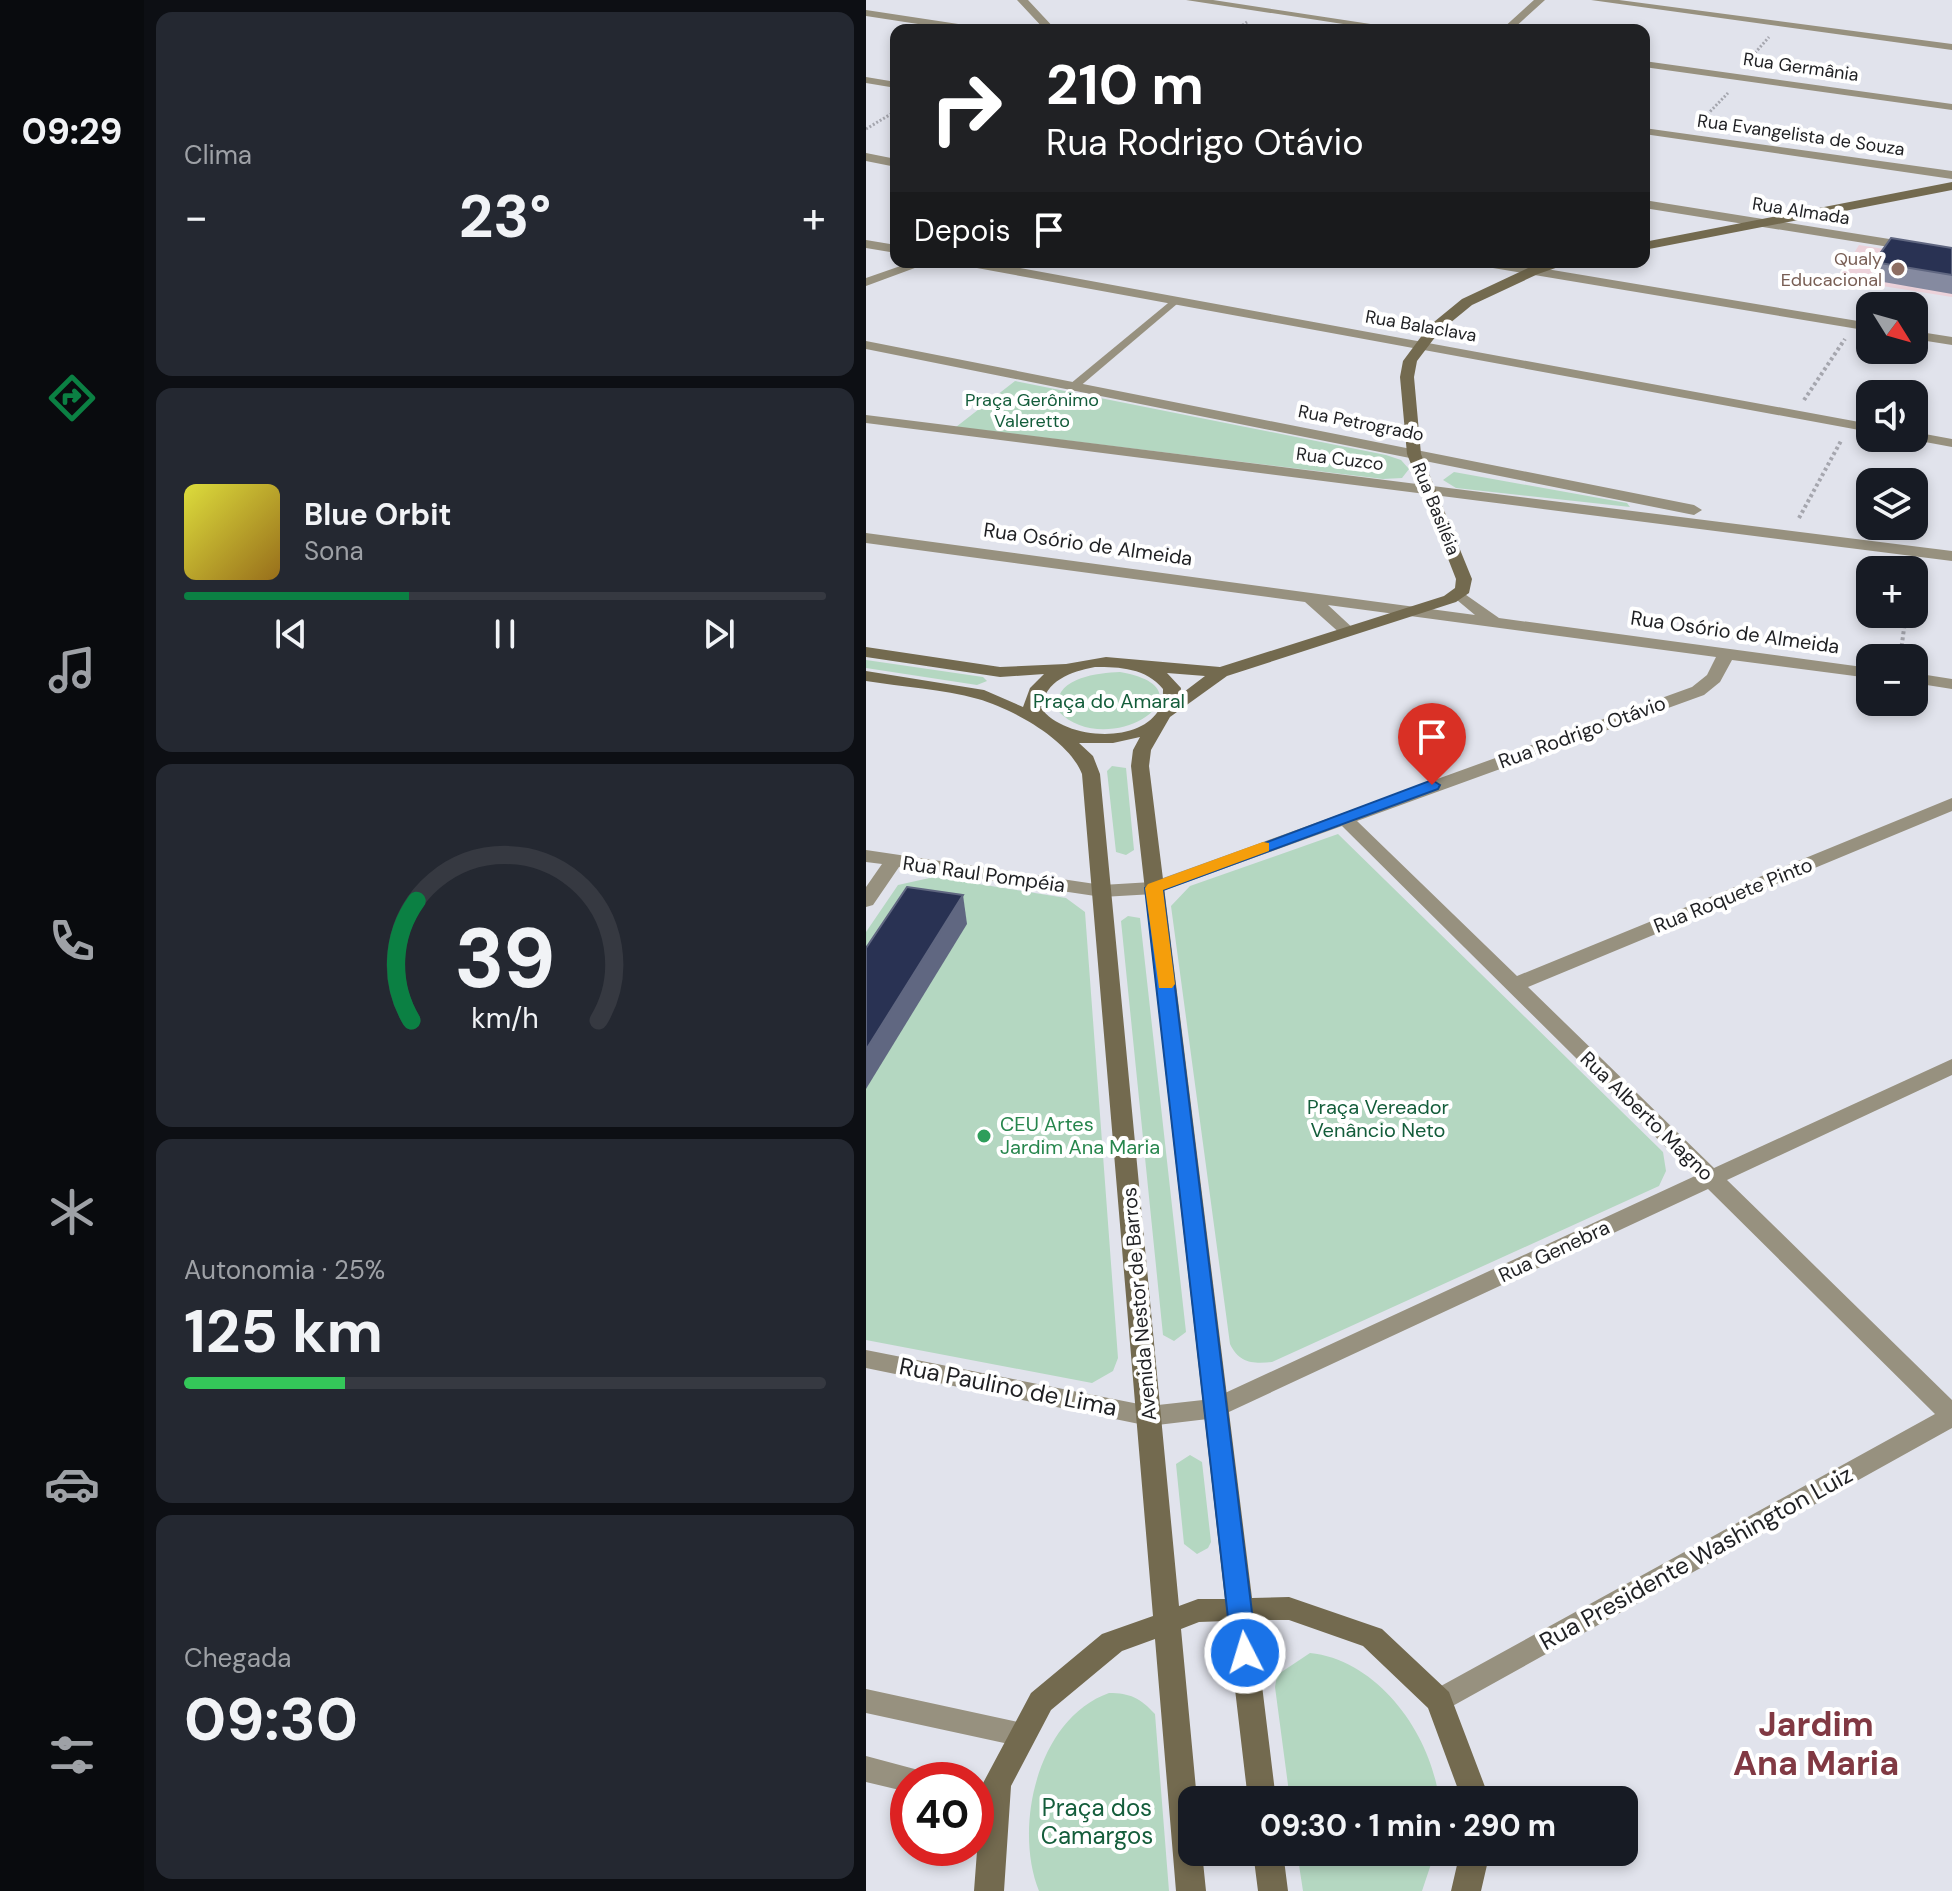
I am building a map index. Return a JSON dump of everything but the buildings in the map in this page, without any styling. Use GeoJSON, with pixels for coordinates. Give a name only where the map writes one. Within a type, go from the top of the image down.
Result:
{"type":"FeatureCollection","features":[{"type":"Feature","properties":{"kind":"street"},"geometry":{"type":"LineString","coordinates":[[1022,0],[1045,24]]}},
{"type":"Feature","properties":{"kind":"street"},"geometry":{"type":"LineString","coordinates":[[1191,0],[1362,24]]}},
{"type":"Feature","properties":{"kind":"street"},"geometry":{"type":"LineString","coordinates":[[1513,24],[1540,0]]}},
{"type":"Feature","properties":{"kind":"street"},"geometry":{"type":"LineString","coordinates":[[1596,0],[1952,47]]}},
{"type":"Feature","properties":{"kind":"street"},"geometry":{"type":"LineString","coordinates":[[868,14],[937,24]]}},
{"type":"Feature","properties":{"kind":"street","name":"Rua Germânia"},"geometry":{"type":"LineString","coordinates":[[1650,65],[1952,107]]}},
{"type":"Feature","properties":{"kind":"street"},"geometry":{"type":"LineString","coordinates":[[866,80],[890,84]]}},
{"type":"Feature","properties":{"kind":"street","name":"Rua Evangelista de Souza"},"geometry":{"type":"LineString","coordinates":[[1650,132],[1952,175]]}},
{"type":"Feature","properties":{"kind":"street"},"geometry":{"type":"LineString","coordinates":[[866,157],[890,162]]}},
{"type":"Feature","properties":{"kind":"street"},"geometry":{"type":"LineString","coordinates":[[1650,245],[1952,186]]}},
{"type":"Feature","properties":{"kind":"street","name":"Rua Almada"},"geometry":{"type":"LineString","coordinates":[[1650,205],[1952,253]]}},
{"type":"Feature","properties":{"kind":"street"},"geometry":{"type":"LineString","coordinates":[[866,244],[890,248]]}},
{"type":"Feature","properties":{"kind":"street"},"geometry":{"type":"LineString","coordinates":[[866,282],[907,268]]}},
{"type":"Feature","properties":{"kind":"street","name":"Rua Balaclava"},"geometry":{"type":"LineString","coordinates":[[997,268],[1856,426]]}},
{"type":"Feature","properties":{"kind":"street"},"geometry":{"type":"LineString","coordinates":[[1516,268],[1854,325]]}},
{"type":"Feature","properties":{"kind":"street"},"geometry":{"type":"LineString","coordinates":[[1417,346],[1467,302],[1544,268]]}},
{"type":"Feature","properties":{"kind":"street"},"geometry":{"type":"LineString","coordinates":[[1928,337],[1952,341]]}},
{"type":"Feature","properties":{"kind":"street","name":"Rua Petrogrado"},"geometry":{"type":"LineString","coordinates":[[866,345],[1847,541]]}},
{"type":"Feature","properties":{"kind":"street","name":"Rua Basiléia"},"geometry":{"type":"LineString","coordinates":[[1417,346],[1407,377],[1414,454],[1431,490],[1464,579],[1465,585],[1459,595]]}},
{"type":"Feature","properties":{"kind":"street","name":"Rua Cuzco"},"geometry":{"type":"LineString","coordinates":[[866,419],[1952,556]]}},
{"type":"Feature","properties":{"kind":"street"},"geometry":{"type":"LineString","coordinates":[[1928,439],[1952,443]]}},
{"type":"Feature","properties":{"kind":"street","name":"Rua Osório de Almeida"},"geometry":{"type":"LineString","coordinates":[[866,538],[1856,671]]}},
{"type":"Feature","properties":{"kind":"street","name":"Rua Osório de Almeida"},"geometry":{"type":"LineString","coordinates":[[1304,595],[1324,607],[1348,631]]}},
{"type":"Feature","properties":{"kind":"street"},"geometry":{"type":"LineString","coordinates":[[866,676],[984,695],[1049,728],[1081,738],[1109,738],[1136,732],[1163,716],[1221,672],[1459,595]]}},
{"type":"Feature","properties":{"kind":"street","name":"Rua Osório de Almeida"},"geometry":{"type":"LineString","coordinates":[[1459,595],[1481,615],[1498,622]]}},
{"type":"Feature","properties":{"kind":"street"},"geometry":{"type":"LineString","coordinates":[[866,652],[1010,673],[1106,662],[1221,672]]}},
{"type":"Feature","properties":{"kind":"street","name":"Rua Rodrigo Otávio"},"geometry":{"type":"LineString","coordinates":[[1102,891],[1154,888],[1343,817],[1698,691],[1714,678],[1727,653]]}},
{"type":"Feature","properties":{"kind":"street"},"geometry":{"type":"LineString","coordinates":[[1049,728],[1032,708],[1037,690],[1055,674],[1082,665]]}},
{"type":"Feature","properties":{"kind":"street"},"geometry":{"type":"LineString","coordinates":[[1137,665],[1159,674],[1172,688],[1172,704],[1140,758],[1260,1786]]}},
{"type":"Feature","properties":{"kind":"street"},"geometry":{"type":"LineString","coordinates":[[1928,680],[1952,684]]}},
{"type":"Feature","properties":{"kind":"street","name":"Avenida Nestor de Barros"},"geometry":{"type":"LineString","coordinates":[[1049,728],[1084,756],[1091,774],[1191,1891]]}},
{"type":"Feature","properties":{"kind":"street","name":"Rua Roquete Pinto"},"geometry":{"type":"LineString","coordinates":[[1514,985],[1952,804]]}},
{"type":"Feature","properties":{"kind":"street","name":"Rua Alberto Magno"},"geometry":{"type":"LineString","coordinates":[[1343,817],[1952,1416]]}},
{"type":"Feature","properties":{"kind":"street","name":"Rua Raul Pompéia"},"geometry":{"type":"LineString","coordinates":[[866,856],[1102,891]]}},
{"type":"Feature","properties":{"kind":"street"},"geometry":{"type":"LineString","coordinates":[[866,901],[894,860]]}},
{"type":"Feature","properties":{"kind":"street","name":"Rua Genebra"},"geometry":{"type":"LineString","coordinates":[[1149,1416],[1216,1408],[1952,1066]]}},
{"type":"Feature","properties":{"kind":"street","name":"Rua Paulino de Lima"},"geometry":{"type":"LineString","coordinates":[[866,1359],[1149,1416]]}},
{"type":"Feature","properties":{"kind":"street","name":"Rua Presidente Washington Luiz"},"geometry":{"type":"LineString","coordinates":[[1440,1701],[1952,1416]]}},
{"type":"Feature","properties":{"kind":"street"},"geometry":{"type":"LineString","coordinates":[[994,1777],[1040,1702],[1066,1675],[1129,1633],[1165,1618],[1240,1603],[1299,1609],[1354,1628],[1402,1659],[1440,1701],[1459,1732],[1474,1786]]}},
{"type":"Feature","properties":{"kind":"street"},"geometry":{"type":"LineString","coordinates":[[866,1701],[1018,1734]]}},
{"type":"Feature","properties":{"kind":"street"},"geometry":{"type":"LineString","coordinates":[[866,1769],[890,1775]]}},
{"type":"Feature","properties":{"kind":"street"},"geometry":{"type":"LineString","coordinates":[[987,1866],[989,1891]]}},
{"type":"Feature","properties":{"kind":"street"},"geometry":{"type":"LineString","coordinates":[[1270,1866],[1273,1891]]}},
{"type":"Feature","properties":{"kind":"street"},"geometry":{"type":"LineString","coordinates":[[1466,1891],[1472,1866]]}},
{"type":"Feature","properties":{"kind":"lane"},"geometry":{"type":"LineString","coordinates":[[1074,386],[1173,302]]}},
{"type":"Feature","properties":{"kind":"path"},"geometry":{"type":"LineString","coordinates":[[1686,137],[1742,77]]}},
{"type":"Feature","properties":{"kind":"path"},"geometry":{"type":"LineString","coordinates":[[866,129],[890,115]]}},
{"type":"Feature","properties":{"kind":"path"},"geometry":{"type":"LineString","coordinates":[[1794,414],[1854,325]]}},
{"type":"Feature","properties":{"kind":"path"},"geometry":{"type":"LineString","coordinates":[[1793,530],[1850,425]]}},
{"type":"Feature","properties":{"kind":"shaded area","name":"Qualy Educacional"},"geometry":{"type":"Polygon","coordinates":[[[1859,245],[1952,260],[1952,297],[1838,279],[1859,245]]]}},
{"type":"Feature","properties":{"kind":"green space","name":"Praça Gerônimo Valeretto"},"geometry":{"type":"Polygon","coordinates":[[[1015,381],[1386,455],[1401,460],[1409,469],[1402,478],[1383,479],[956,427],[1015,381]]]}},
{"type":"Feature","properties":{"kind":"green space"},"geometry":{"type":"Polygon","coordinates":[[[1454,472],[1627,503],[1630,507],[1456,488],[1443,480],[1454,472]]]}},
{"type":"Feature","properties":{"kind":"green space"},"geometry":{"type":"Polygon","coordinates":[[[866,660],[983,677],[987,681],[977,685],[866,668],[866,660]]]}},
{"type":"Feature","properties":{"kind":"green space","name":"Praça do Amaral"},"geometry":{"type":"Polygon","coordinates":[[[1120,672],[1148,681],[1159,693],[1157,706],[1145,717],[1126,726],[1103,729],[1079,725],[1058,711],[1058,700],[1069,684],[1088,676],[1120,672]]]}},
{"type":"Feature","properties":{"kind":"green space"},"geometry":{"type":"Polygon","coordinates":[[[1112,766],[1126,768],[1134,850],[1126,855],[1116,852],[1107,771],[1112,766]]]}},
{"type":"Feature","properties":{"kind":"green space","name":"Praça Vereador Venâncio Neto"},"geometry":{"type":"Polygon","coordinates":[[[1338,834],[1663,1152],[1666,1171],[1659,1186],[1272,1362],[1253,1362],[1242,1359],[1230,1344],[1171,906],[1190,886],[1338,834]]]}},
{"type":"Feature","properties":{"kind":"green space","name":"CEU Artes Jardim Ana Maria"},"geometry":{"type":"Polygon","coordinates":[[[934,877],[1066,898],[1085,912],[1118,1358],[1113,1371],[1092,1383],[866,1340],[866,932],[898,885],[934,877]]]}},
{"type":"Feature","properties":{"kind":"green space"},"geometry":{"type":"Polygon","coordinates":[[[1128,916],[1140,918],[1186,1332],[1174,1341],[1163,1335],[1121,921],[1128,916]]]}},
{"type":"Feature","properties":{"kind":"green space"},"geometry":{"type":"Polygon","coordinates":[[[1190,1455],[1202,1462],[1211,1542],[1208,1548],[1197,1554],[1184,1544],[1176,1464],[1190,1455]]]}},
{"type":"Feature","properties":{"kind":"green space"},"geometry":{"type":"Polygon","coordinates":[[[1310,1653],[1335,1659],[1358,1670],[1398,1705],[1413,1727],[1426,1751],[1436,1786],[1288,1786],[1275,1687],[1277,1675],[1310,1653]]]}},
{"type":"Feature","properties":{"kind":"green space","name":"Praça dos Camargos"},"geometry":{"type":"Polygon","coordinates":[[[1109,1693],[1134,1698],[1155,1714],[1169,1891],[1039,1891],[1029,1836],[1031,1806],[1038,1777],[1049,1749],[1064,1725],[1085,1706],[1109,1693]]]}},
{"type":"Feature","properties":{"kind":"green space"},"geometry":{"type":"Polygon","coordinates":[[[1299,1866],[1430,1866],[1422,1891],[1303,1891],[1299,1866]]]}},
{"type":"Feature","properties":{"kind":"slow traffic"},"geometry":{"type":"LineString","coordinates":[[1166,984],[1154,888],[1263,847]]}},
{"type":"Feature","properties":{"kind":"place","name":"Qualy Educacional"},"geometry":{"type":"Point","coordinates":[1898,269]}},
{"type":"Feature","properties":{"kind":"place","name":"CEU Artes Jardim Ana Maria"},"geometry":{"type":"Point","coordinates":[984,1136]}},
{"type":"Feature","properties":{"kind":"district","name":"Jardim Ana Maria"},"geometry":{"type":"Point","coordinates":[1816,1744]}},
{"type":"Feature","properties":{"kind":"route"},"geometry":{"type":"LineString","coordinates":[[1245,1653],[1154,888],[1432,785]]}}]}
